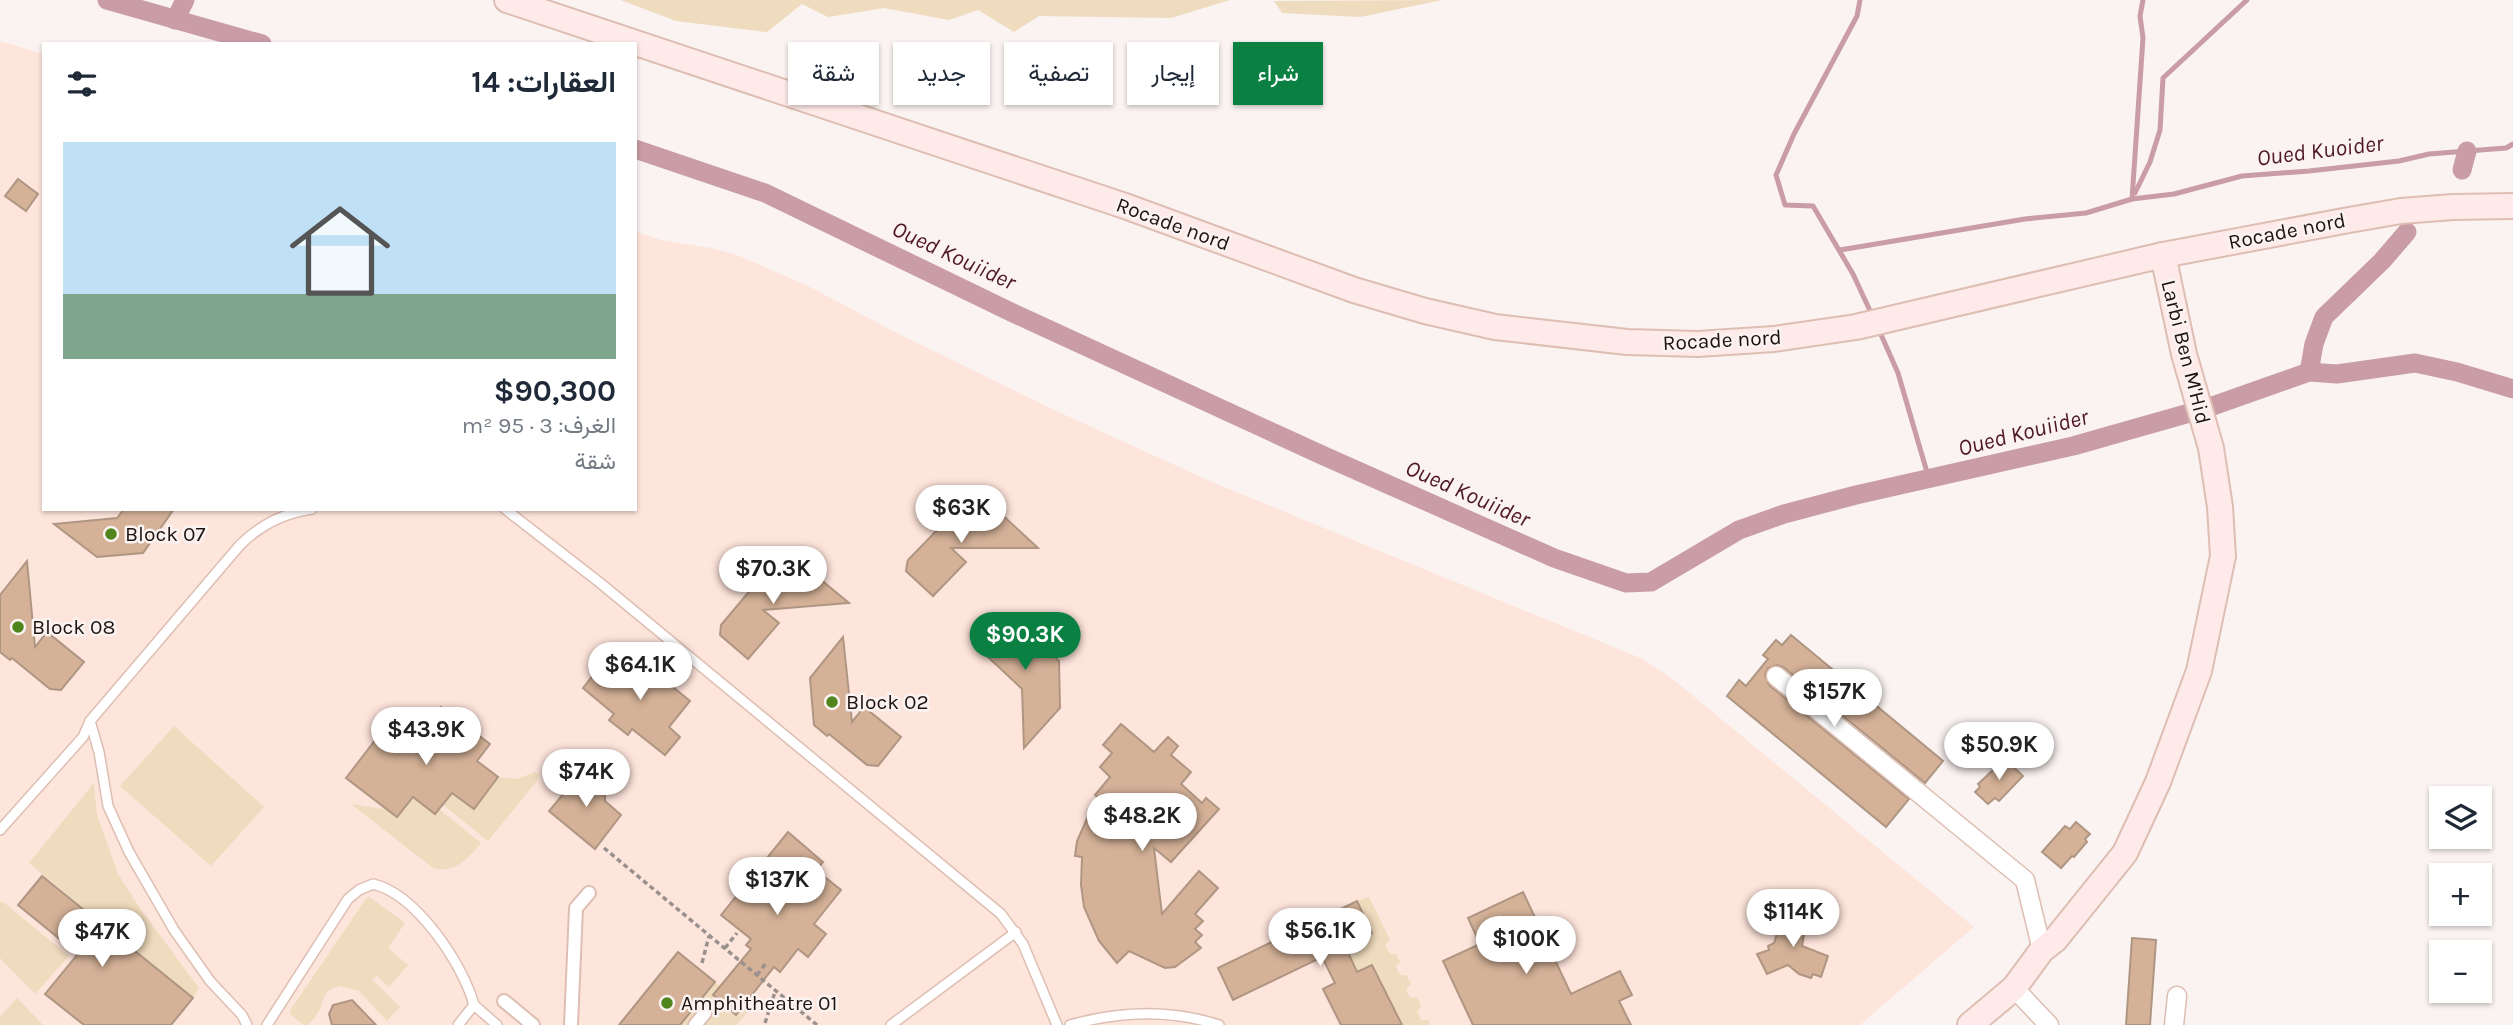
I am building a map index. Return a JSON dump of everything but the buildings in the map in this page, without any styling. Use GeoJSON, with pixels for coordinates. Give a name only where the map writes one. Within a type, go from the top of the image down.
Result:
{"type":"FeatureCollection","features":[{"type":"Feature","properties":{"kind":"main road","name":"Rocade nord"},"geometry":{"type":"LineString","coordinates":[[507,0],[633,42]]}},
{"type":"Feature","properties":{"kind":"main road","name":"Rocade nord"},"geometry":{"type":"LineString","coordinates":[[637,43],[1125,206],[1354,290],[1425,311],[1495,327],[1627,342],[1698,344],[1774,339],[1856,327],[2163,255],[2401,211],[2513,206]]}},
{"type":"Feature","properties":{"kind":"main road","name":"Larbi Ben M'Hid"},"geometry":{"type":"LineString","coordinates":[[1970,1025],[2014,988],[2042,950],[2055,940],[2125,853],[2158,782],[2199,671],[2223,556],[2220,507],[2211,448],[2183,354],[2163,255]]}},
{"type":"Feature","properties":{"kind":"street"},"geometry":{"type":"LineString","coordinates":[[1776,676],[2025,880],[2042,950]]}},
{"type":"Feature","properties":{"kind":"street"},"geometry":{"type":"LineString","coordinates":[[571,1025],[576,908],[589,893]]}},
{"type":"Feature","properties":{"kind":"street"},"geometry":{"type":"LineString","coordinates":[[2014,988],[2049,1025]]}},
{"type":"Feature","properties":{"kind":"street"},"geometry":{"type":"LineString","coordinates":[[2174,1025],[2177,996]]}},
{"type":"Feature","properties":{"kind":"street"},"geometry":{"type":"LineString","coordinates":[[504,1001],[533,1025]]}},
{"type":"Feature","properties":{"kind":"street"},"geometry":{"type":"LineString","coordinates":[[695,1025],[705,1013]]}},
{"type":"Feature","properties":{"kind":"lane"},"geometry":{"type":"LineString","coordinates":[[0,830],[83,737],[90,722],[250,535],[273,520],[305,511]]}},
{"type":"Feature","properties":{"kind":"lane"},"geometry":{"type":"LineString","coordinates":[[508,511],[599,582],[989,903],[1016,932],[1023,944],[1057,1025]]}},
{"type":"Feature","properties":{"kind":"lane"},"geometry":{"type":"LineString","coordinates":[[90,722],[99,752],[108,806],[117,831],[174,930],[211,981],[242,1015],[247,1025]]}},
{"type":"Feature","properties":{"kind":"lane"},"geometry":{"type":"LineString","coordinates":[[267,1025],[348,900],[359,890],[373,884],[391,891],[412,907],[430,927],[467,983],[474,1005],[497,1025]]}},
{"type":"Feature","properties":{"kind":"lane"},"geometry":{"type":"LineString","coordinates":[[891,1025],[1016,932]]}},
{"type":"Feature","properties":{"kind":"lane"},"geometry":{"type":"LineString","coordinates":[[458,1025],[474,1005]]}},
{"type":"Feature","properties":{"kind":"lane"},"geometry":{"type":"LineString","coordinates":[[1070,1025],[1145,1013],[1172,1013],[1219,1025]]}},
{"type":"Feature","properties":{"kind":"path"},"geometry":{"type":"LineString","coordinates":[[604,848],[817,1025]]}},
{"type":"Feature","properties":{"kind":"path"},"geometry":{"type":"LineString","coordinates":[[725,948],[737,933]]}},
{"type":"Feature","properties":{"kind":"path"},"geometry":{"type":"LineString","coordinates":[[702,963],[709,936]]}},
{"type":"Feature","properties":{"kind":"path"},"geometry":{"type":"LineString","coordinates":[[755,975],[766,963]]}},
{"type":"Feature","properties":{"kind":"path"},"geometry":{"type":"LineString","coordinates":[[765,1023],[776,991]]}},
{"type":"Feature","properties":{"kind":"shaded area"},"geometry":{"type":"Polygon","coordinates":[[[621,0],[1230,0],[1171,18],[1039,16],[1014,32],[978,10],[949,20],[884,8],[828,17],[802,4],[767,32],[676,21],[621,0]]]}},
{"type":"Feature","properties":{"kind":"shaded area"},"geometry":{"type":"Polygon","coordinates":[[[1442,0],[1360,17],[1282,13],[1274,1],[1442,0]]]}},
{"type":"Feature","properties":{"kind":"shaded area"},"geometry":{"type":"Polygon","coordinates":[[[0,41],[42,53],[42,511],[637,511],[637,232],[661,240],[712,248],[740,256],[810,287],[1052,409],[1212,482],[1643,659],[1675,681],[1974,927],[1860,1025],[0,1025],[0,41]]]}},
{"type":"Feature","properties":{"kind":"shaded area"},"geometry":{"type":"Polygon","coordinates":[[[174,726],[264,807],[211,866],[120,786],[174,726]]]}},
{"type":"Feature","properties":{"kind":"shaded area"},"geometry":{"type":"Polygon","coordinates":[[[535,772],[539,775],[537,781],[488,841],[443,805],[452,793],[474,809],[498,777],[517,779],[535,772]]]}},
{"type":"Feature","properties":{"kind":"shaded area"},"geometry":{"type":"Polygon","coordinates":[[[94,783],[97,815],[118,874],[199,988],[193,998],[29,863],[94,783]]]}},
{"type":"Feature","properties":{"kind":"shaded area"},"geometry":{"type":"Polygon","coordinates":[[[413,797],[435,814],[439,809],[481,843],[454,867],[433,868],[351,804],[389,810],[397,817],[413,797]]]}},
{"type":"Feature","properties":{"kind":"shaded area"},"geometry":{"type":"Polygon","coordinates":[[[368,896],[405,923],[388,948],[408,965],[389,987],[377,976],[372,979],[400,1007],[387,1021],[359,991],[340,986],[327,992],[317,1015],[308,1025],[304,1025],[290,1014],[291,1009],[368,896]]]}},
{"type":"Feature","properties":{"kind":"shaded area"},"geometry":{"type":"Polygon","coordinates":[[[1369,897],[1390,940],[1385,945],[1390,954],[1396,954],[1400,962],[1396,967],[1400,975],[1406,975],[1411,984],[1406,989],[1410,998],[1417,997],[1421,1007],[1417,1011],[1421,1020],[1428,1020],[1430,1025],[1402,1025],[1373,965],[1357,972],[1345,946],[1372,933],[1357,901],[1369,897]]]}},
{"type":"Feature","properties":{"kind":"shaded area"},"geometry":{"type":"Polygon","coordinates":[[[2,901],[69,956],[35,994],[0,958],[2,901]]]}},
{"type":"Feature","properties":{"kind":"shaded area"},"geometry":{"type":"Polygon","coordinates":[[[715,982],[720,986],[713,996],[735,1014],[743,1005],[749,1010],[737,1025],[680,1025],[715,982]]]}},
{"type":"Feature","properties":{"kind":"shaded area"},"geometry":{"type":"Polygon","coordinates":[[[17,998],[43,1025],[0,1025],[0,1017],[17,998]]]}},
{"type":"Feature","properties":{"kind":"waterway","name":"Oued Kouiider"},"geometry":{"type":"LineString","coordinates":[[107,0],[255,42]]}},
{"type":"Feature","properties":{"kind":"waterway","name":"Oued Kouiider"},"geometry":{"type":"LineString","coordinates":[[175,20],[185,0]]}},
{"type":"Feature","properties":{"kind":"waterway","name":"Oued Kuoider"},"geometry":{"type":"LineString","coordinates":[[1860,0],[1857,16],[1794,134],[1776,175],[1785,205],[1813,206],[1853,274],[1872,315]]}},
{"type":"Feature","properties":{"kind":"waterway","name":"Oued Kuoider"},"geometry":{"type":"LineString","coordinates":[[1840,250],[2025,219],[2086,213],[2132,199],[2143,38],[2140,16],[2143,0]]}},
{"type":"Feature","properties":{"kind":"waterway","name":"Oued Kuoider"},"geometry":{"type":"LineString","coordinates":[[2135,193],[2150,162],[2160,130],[2163,78],[2247,0]]}},
{"type":"Feature","properties":{"kind":"waterway","name":"Oued Kuoider"},"geometry":{"type":"LineString","coordinates":[[2132,199],[2174,194],[2242,176],[2399,161],[2429,154],[2506,148],[2513,144]]}},
{"type":"Feature","properties":{"kind":"waterway","name":"Oued Kouiider"},"geometry":{"type":"LineString","coordinates":[[637,150],[765,193],[1013,313],[1324,456],[1554,558],[1626,583],[1651,582],[1739,530],[1784,514],[2073,446],[2207,408],[2309,372],[2337,374],[2415,363],[2513,389]]}},
{"type":"Feature","properties":{"kind":"waterway","name":"Oued Kouiider"},"geometry":{"type":"LineString","coordinates":[[2462,170],[2467,151]]}},
{"type":"Feature","properties":{"kind":"waterway","name":"Oued Kouiider"},"geometry":{"type":"LineString","coordinates":[[2309,372],[2314,344],[2324,317],[2382,261],[2407,232]]}},
{"type":"Feature","properties":{"kind":"waterway","name":"Oued Kuoider"},"geometry":{"type":"LineString","coordinates":[[1879,330],[1898,373],[1929,479]]}},
{"type":"Feature","properties":{"kind":"place","name":"Block 07"},"geometry":{"type":"Point","coordinates":[111,534]}},
{"type":"Feature","properties":{"kind":"place","name":"Block 08"},"geometry":{"type":"Point","coordinates":[18,627]}},
{"type":"Feature","properties":{"kind":"place","name":"Block 02"},"geometry":{"type":"Point","coordinates":[832,702]}},
{"type":"Feature","properties":{"kind":"place","name":"Amphitheatre 01"},"geometry":{"type":"Point","coordinates":[667,1003]}}]}
